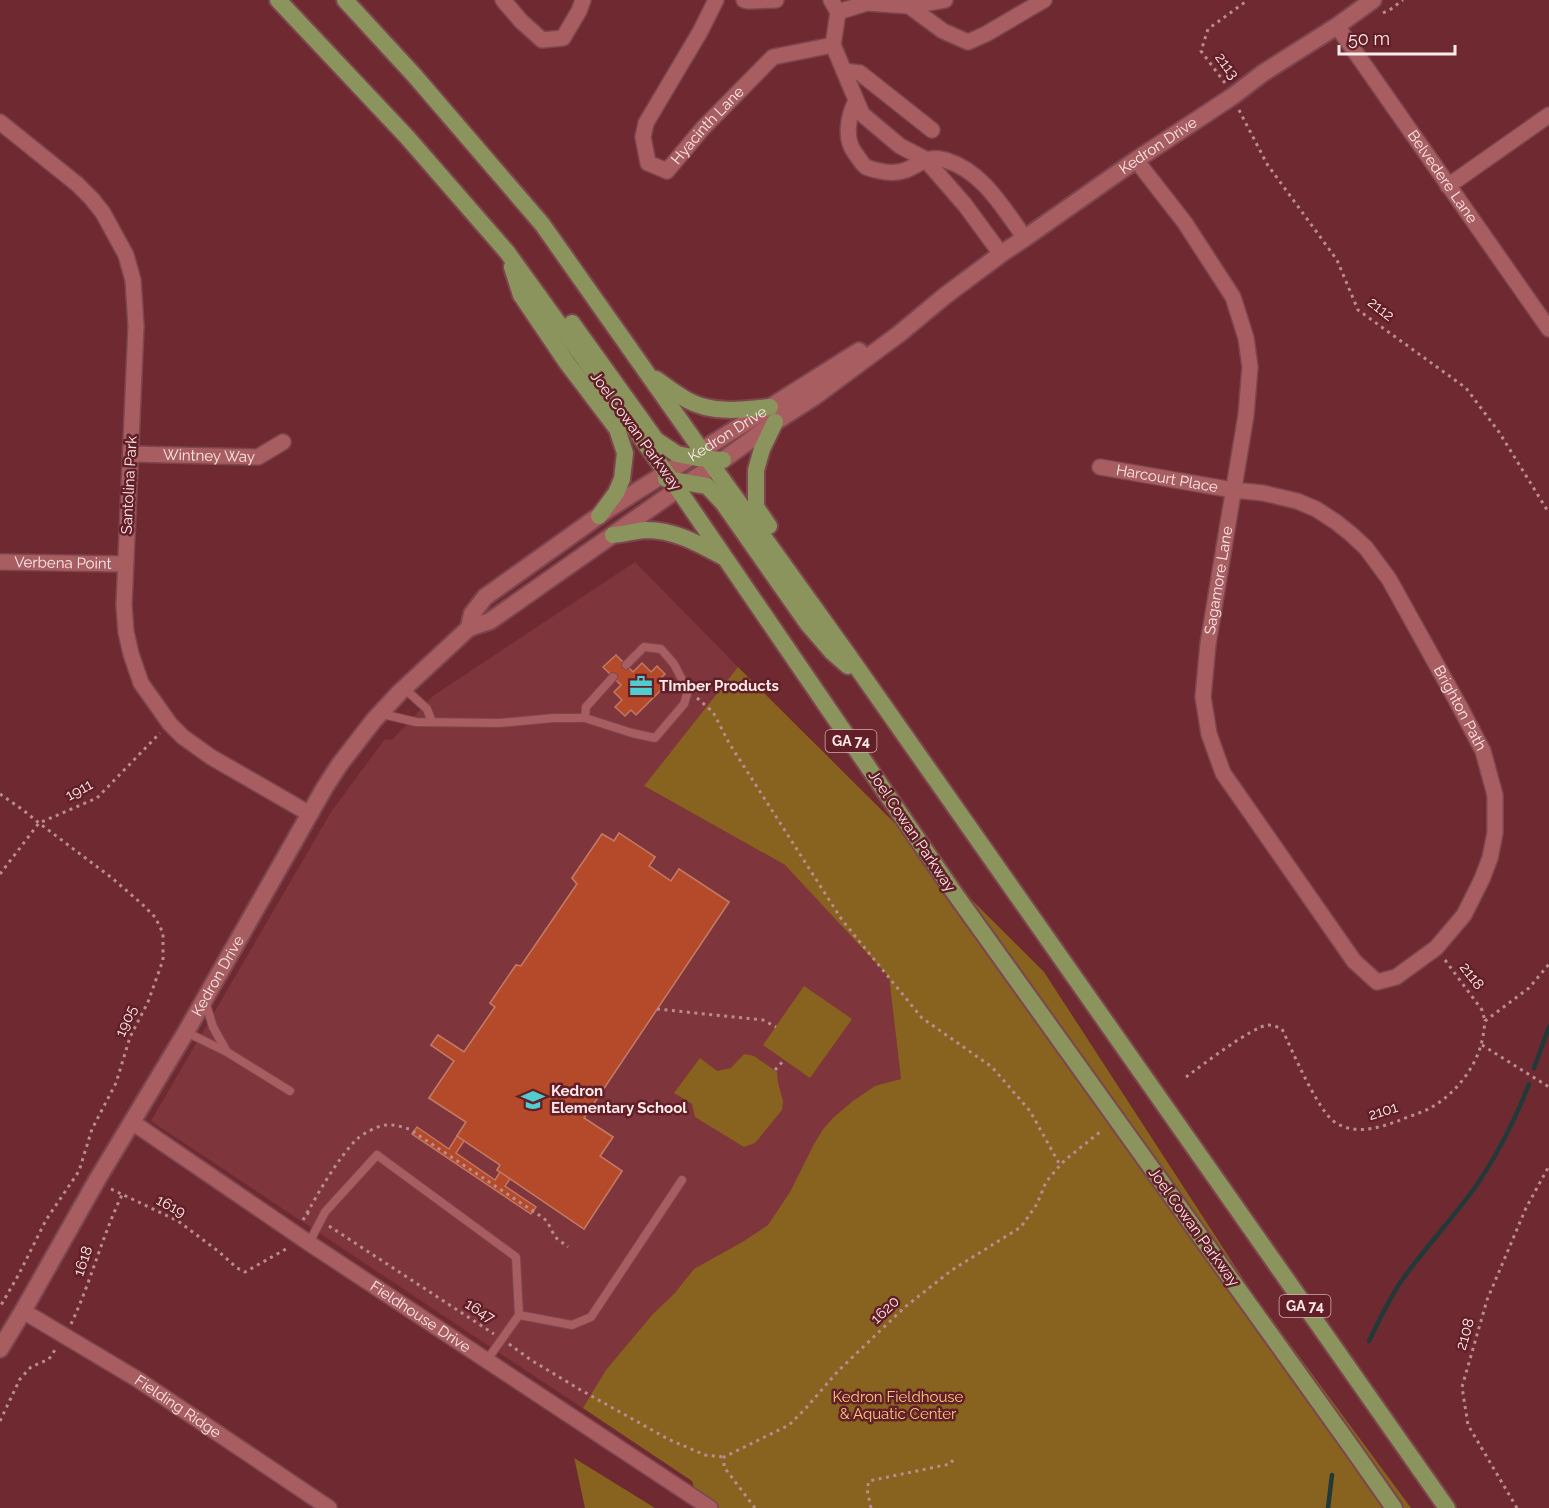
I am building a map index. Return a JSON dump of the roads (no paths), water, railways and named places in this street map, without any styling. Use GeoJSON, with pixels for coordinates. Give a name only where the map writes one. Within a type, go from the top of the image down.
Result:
{"type":"FeatureCollection","features":[{"type":"Feature","properties":{"kind":"main road","name":"Joel Cowan Parkway"},"geometry":{"type":"LineString","coordinates":[[278,0],[407,137],[507,252],[672,480],[953,891],[1394,1508]]}},
{"type":"Feature","properties":{"kind":"main road","name":"GA 74"},"geometry":{"type":"LineString","coordinates":[[345,0],[414,75],[542,224],[849,656],[1447,1508]]}},
{"type":"Feature","properties":{"kind":"main road"},"geometry":{"type":"LineString","coordinates":[[507,252],[535,275],[656,440],[677,454],[707,458]]}},
{"type":"Feature","properties":{"kind":"main road"},"geometry":{"type":"LineString","coordinates":[[507,252],[521,295],[567,363],[617,429],[625,453],[622,478],[616,493],[599,516]]}},
{"type":"Feature","properties":{"kind":"main road"},"geometry":{"type":"LineString","coordinates":[[647,374],[689,401],[714,409],[742,410],[772,415],[756,470],[756,507],[833,615],[849,656]]}},
{"type":"Feature","properties":{"kind":"main road"},"geometry":{"type":"LineString","coordinates":[[672,480],[707,486],[723,503],[807,623],[832,652],[867,682]]}},
{"type":"Feature","properties":{"kind":"main road"},"geometry":{"type":"LineString","coordinates":[[613,535],[646,530],[672,532],[725,558]]}},
{"type":"Feature","properties":{"kind":"street"},"geometry":{"type":"LineString","coordinates":[[503,0],[542,40],[563,38],[583,0]]}},
{"type":"Feature","properties":{"kind":"street","name":"Hyacinth Lane"},"geometry":{"type":"LineString","coordinates":[[716,0],[700,32],[646,123],[643,137],[648,163],[667,171],[703,128],[772,57],[833,45]]}},
{"type":"Feature","properties":{"kind":"street"},"geometry":{"type":"LineString","coordinates":[[744,0],[748,2],[776,0]]}},
{"type":"Feature","properties":{"kind":"street"},"geometry":{"type":"LineString","coordinates":[[945,0],[835,6],[833,45],[862,114],[900,146],[924,159],[964,205],[1001,254]]}},
{"type":"Feature","properties":{"kind":"street"},"geometry":{"type":"LineString","coordinates":[[902,4],[943,31],[968,42],[1044,0]]}},
{"type":"Feature","properties":{"kind":"street","name":"Kedron Drive"},"geometry":{"type":"LineString","coordinates":[[469,628],[472,614],[485,597],[599,516],[672,480],[772,415],[1136,160],[1373,0]]}},
{"type":"Feature","properties":{"kind":"street","name":"Belvedere Lane"},"geometry":{"type":"LineString","coordinates":[[1336,26],[1549,329]]}},
{"type":"Feature","properties":{"kind":"street"},"geometry":{"type":"LineString","coordinates":[[844,71],[860,73],[932,130]]}},
{"type":"Feature","properties":{"kind":"street"},"geometry":{"type":"LineString","coordinates":[[856,101],[848,124],[850,146],[867,168],[889,173],[906,170],[924,159],[943,159],[978,178],[995,196],[1025,238]]}},
{"type":"Feature","properties":{"kind":"street"},"geometry":{"type":"LineString","coordinates":[[1448,186],[1549,115]]}},
{"type":"Feature","properties":{"kind":"street","name":"Santolina Park"},"geometry":{"type":"LineString","coordinates":[[0,123],[77,184],[92,199],[108,220],[126,255],[133,280],[136,326],[124,605],[130,654],[141,683],[170,723],[197,748],[310,814]]}},
{"type":"Feature","properties":{"kind":"street","name":"Sagamore Lane"},"geometry":{"type":"LineString","coordinates":[[1136,160],[1185,223],[1233,297],[1246,338],[1250,367],[1246,416],[1208,644],[1203,697],[1209,734],[1223,773],[1354,961],[1377,982]]}},
{"type":"Feature","properties":{"kind":"street","name":"Kedron Drive"},"geometry":{"type":"LineString","coordinates":[[0,1349],[97,1180],[186,1032],[310,814],[340,764],[381,713],[404,688],[469,628],[490,621],[613,535],[672,480],[772,415]]}},
{"type":"Feature","properties":{"kind":"street","name":"Wintney Way"},"geometry":{"type":"LineString","coordinates":[[131,454],[258,457],[283,442]]}},
{"type":"Feature","properties":{"kind":"street","name":"Harcourt Place"},"geometry":{"type":"LineString","coordinates":[[1100,467],[1233,490]]}},
{"type":"Feature","properties":{"kind":"street","name":"Brighton Path"},"geometry":{"type":"LineString","coordinates":[[1233,490],[1263,493],[1297,501],[1316,509],[1351,534],[1366,548],[1389,579],[1483,751],[1495,795],[1495,833],[1490,858],[1482,879],[1464,915],[1436,948],[1396,977],[1377,982]]}},
{"type":"Feature","properties":{"kind":"street","name":"Verbena Point"},"geometry":{"type":"LineString","coordinates":[[0,562],[125,564]]}},
{"type":"Feature","properties":{"kind":"street","name":"Fieldhouse Drive"},"geometry":{"type":"LineString","coordinates":[[132,1122],[493,1366],[710,1508]]}},
{"type":"Feature","properties":{"kind":"street","name":"Fielding Ridge"},"geometry":{"type":"LineString","coordinates":[[23,1311],[137,1379],[329,1508]]}},
{"type":"Feature","properties":{"kind":"lane"},"geometry":{"type":"LineString","coordinates":[[381,713],[417,722],[499,723],[585,718],[655,738],[684,704],[688,691],[674,664],[661,649],[644,647],[626,665]]}},
{"type":"Feature","properties":{"kind":"lane"},"geometry":{"type":"LineString","coordinates":[[585,718],[586,707],[613,677]]}},
{"type":"Feature","properties":{"kind":"lane"},"geometry":{"type":"LineString","coordinates":[[404,688],[427,709],[432,722]]}},
{"type":"Feature","properties":{"kind":"lane"},"geometry":{"type":"LineString","coordinates":[[205,999],[213,1027],[227,1052]]}},
{"type":"Feature","properties":{"kind":"lane"},"geometry":{"type":"LineString","coordinates":[[186,1032],[227,1052],[290,1091]]}},
{"type":"Feature","properties":{"kind":"lane"},"geometry":{"type":"LineString","coordinates":[[309,1243],[325,1212],[377,1155],[516,1257],[519,1315],[487,1360]]}},
{"type":"Feature","properties":{"kind":"lane"},"geometry":{"type":"LineString","coordinates":[[519,1315],[572,1325],[591,1317],[682,1180]]}},
{"type":"Feature","properties":{"kind":"waterway"},"geometry":{"type":"LineString","coordinates":[[1534,1068],[1549,1027]]}},
{"type":"Feature","properties":{"kind":"waterway"},"geometry":{"type":"LineString","coordinates":[[1369,1341],[1388,1302],[1402,1280],[1467,1198],[1492,1162],[1529,1084]]}},
{"type":"Feature","properties":{"kind":"waterway"},"geometry":{"type":"LineString","coordinates":[[1328,1508],[1332,1475]]}},
{"type":"Feature","properties":{"kind":"place","name":"TImber Products"},"geometry":{"type":"Point","coordinates":[641,686]}},
{"type":"Feature","properties":{"kind":"place","name":"Kedron Elementary School"},"geometry":{"type":"Point","coordinates":[533,1100]}},
{"type":"Feature","properties":{"kind":"park label","name":"Kedron Fieldhouse & Aquatic Center"},"geometry":{"type":"Point","coordinates":[898,1406]}}]}
